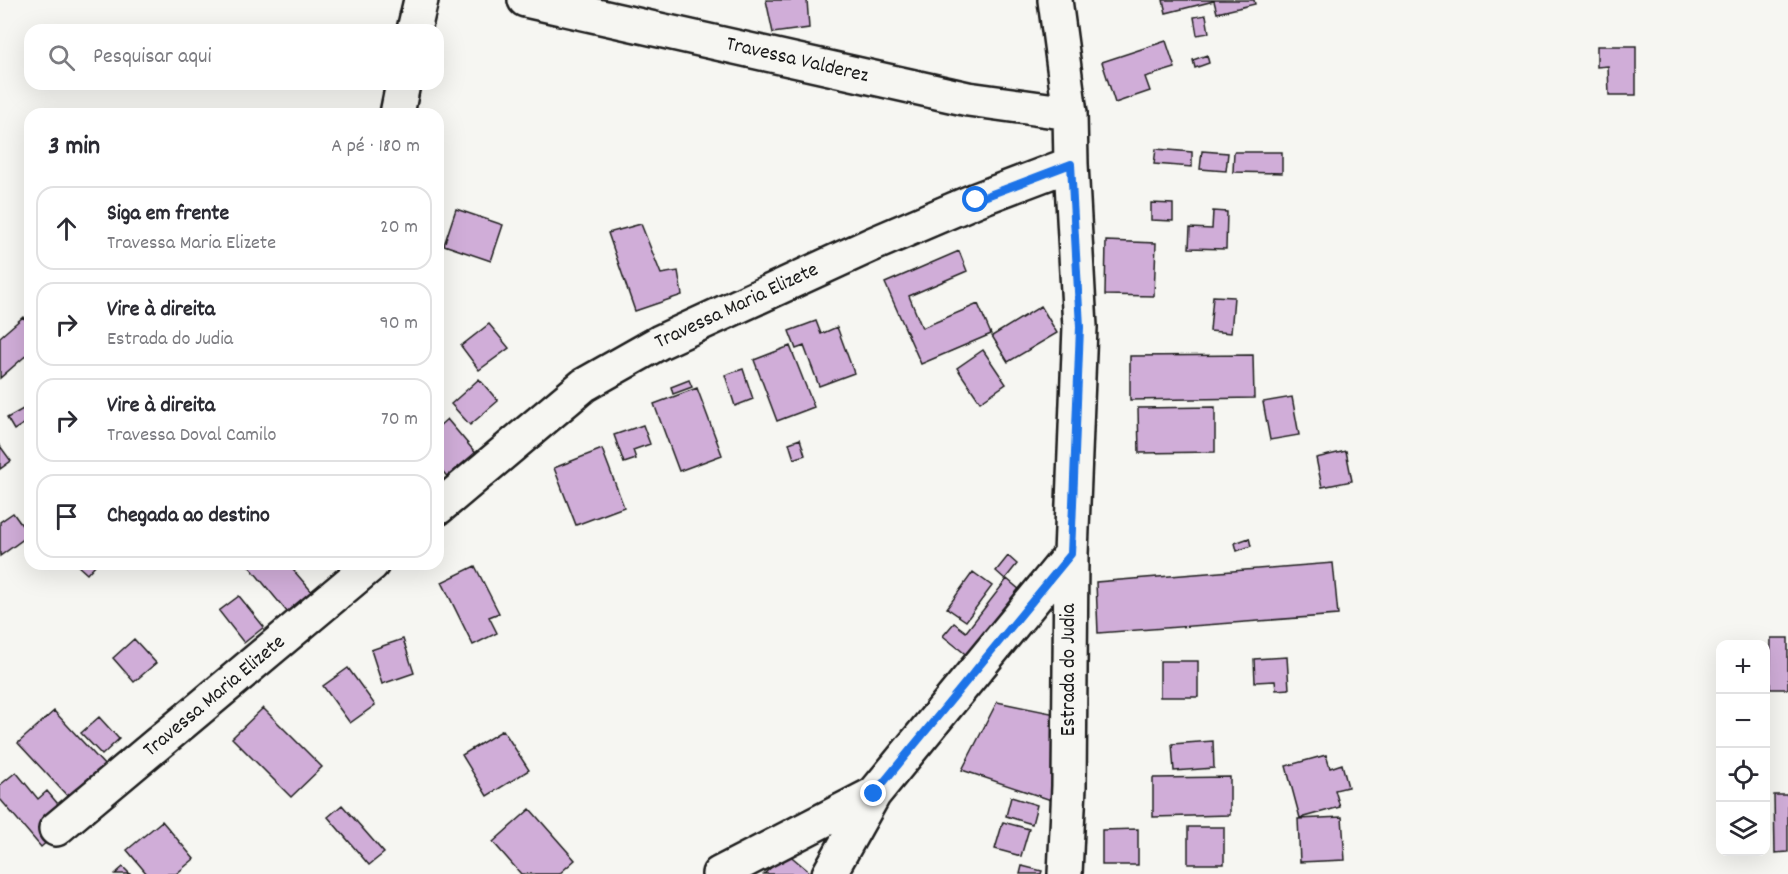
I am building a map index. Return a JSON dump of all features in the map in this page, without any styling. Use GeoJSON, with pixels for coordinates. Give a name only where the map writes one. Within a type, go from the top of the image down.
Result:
{"type":"FeatureCollection","features":[{"type":"Feature","properties":{"kind":"street"},"geometry":{"type":"LineString","coordinates":[[415,24],[421,0]]}},
{"type":"Feature","properties":{"kind":"street","name":"Travessa Valderez"},"geometry":{"type":"LineString","coordinates":[[525,0],[968,99],[1071,113]]}},
{"type":"Feature","properties":{"kind":"street","name":"Estrada do Judia"},"geometry":{"type":"LineString","coordinates":[[1055,0],[1071,113],[1071,164],[1080,327],[1071,554],[1069,786],[1065,874]]}},
{"type":"Feature","properties":{"kind":"street"},"geometry":{"type":"LineString","coordinates":[[398,108],[402,90]]}},
{"type":"Feature","properties":{"kind":"street","name":"Travessa Maria Elizete"},"geometry":{"type":"LineString","coordinates":[[444,503],[584,385],[660,342],[871,244],[976,200],[1071,164]]}},
{"type":"Feature","properties":{"kind":"street"},"geometry":{"type":"LineString","coordinates":[[829,874],[874,794],[1071,554]]}},
{"type":"Feature","properties":{"kind":"street","name":"Travessa Maria Elizete"},"geometry":{"type":"LineString","coordinates":[[56,829],[365,570]]}},
{"type":"Feature","properties":{"kind":"street"},"geometry":{"type":"LineString","coordinates":[[719,874],[874,794]]}},
{"type":"Feature","properties":{"kind":"building"},"geometry":{"type":"Polygon","coordinates":[[[766,0],[807,0],[809,28],[773,33],[766,0]]]}},
{"type":"Feature","properties":{"kind":"building"},"geometry":{"type":"Polygon","coordinates":[[[1163,0],[1254,0],[1255,4],[1217,13],[1214,1],[1166,13],[1163,0]]]}},
{"type":"Feature","properties":{"kind":"building"},"geometry":{"type":"Polygon","coordinates":[[[1206,15],[1209,33],[1197,35],[1194,17],[1206,15]]]}},
{"type":"Feature","properties":{"kind":"building"},"geometry":{"type":"Polygon","coordinates":[[[1166,41],[1175,68],[1145,77],[1150,91],[1115,103],[1102,62],[1166,41]]]}},
{"type":"Feature","properties":{"kind":"building"},"geometry":{"type":"Polygon","coordinates":[[[1597,46],[1636,46],[1636,95],[1609,95],[1608,66],[1597,67],[1597,46]]]}},
{"type":"Feature","properties":{"kind":"building"},"geometry":{"type":"Polygon","coordinates":[[[1207,55],[1209,63],[1195,68],[1193,60],[1207,55]]]}},
{"type":"Feature","properties":{"kind":"building"},"geometry":{"type":"Polygon","coordinates":[[[1156,149],[1192,152],[1192,167],[1154,164],[1156,149]]]}},
{"type":"Feature","properties":{"kind":"building"},"geometry":{"type":"Polygon","coordinates":[[[1202,151],[1228,153],[1226,171],[1200,169],[1202,151]]]}},
{"type":"Feature","properties":{"kind":"building"},"geometry":{"type":"Polygon","coordinates":[[[1234,152],[1282,152],[1282,173],[1233,172],[1234,152]]]}},
{"type":"Feature","properties":{"kind":"building"},"geometry":{"type":"Polygon","coordinates":[[[1151,203],[1173,204],[1173,221],[1151,220],[1151,203]]]}},
{"type":"Feature","properties":{"kind":"building"},"geometry":{"type":"Polygon","coordinates":[[[456,209],[503,225],[491,261],[444,245],[456,209]]]}},
{"type":"Feature","properties":{"kind":"building"},"geometry":{"type":"Polygon","coordinates":[[[1213,211],[1227,212],[1226,249],[1189,248],[1190,228],[1212,229],[1213,211]]]}},
{"type":"Feature","properties":{"kind":"building"},"geometry":{"type":"Polygon","coordinates":[[[641,224],[661,274],[678,271],[682,295],[635,311],[608,233],[641,224]]]}},
{"type":"Feature","properties":{"kind":"building"},"geometry":{"type":"Polygon","coordinates":[[[1106,241],[1156,243],[1154,296],[1105,295],[1106,241]]]}},
{"type":"Feature","properties":{"kind":"building"},"geometry":{"type":"Polygon","coordinates":[[[959,251],[967,271],[909,296],[922,328],[978,304],[991,334],[921,364],[885,283],[959,251]]]}},
{"type":"Feature","properties":{"kind":"building"},"geometry":{"type":"Polygon","coordinates":[[[1213,296],[1234,297],[1231,333],[1210,331],[1213,296]]]}},
{"type":"Feature","properties":{"kind":"building"},"geometry":{"type":"Polygon","coordinates":[[[1041,306],[1057,333],[1008,362],[992,336],[1041,306]]]}},
{"type":"Feature","properties":{"kind":"building"},"geometry":{"type":"Polygon","coordinates":[[[24,318],[24,357],[0,378],[0,337],[24,318]]]}},
{"type":"Feature","properties":{"kind":"building"},"geometry":{"type":"Polygon","coordinates":[[[816,321],[821,334],[837,327],[854,373],[819,386],[804,346],[796,349],[789,331],[816,321]]]}},
{"type":"Feature","properties":{"kind":"building"},"geometry":{"type":"Polygon","coordinates":[[[489,324],[509,348],[479,370],[461,346],[489,324]]]}},
{"type":"Feature","properties":{"kind":"building"},"geometry":{"type":"Polygon","coordinates":[[[790,346],[814,407],[777,421],[754,360],[790,346]]]}},
{"type":"Feature","properties":{"kind":"building"},"geometry":{"type":"Polygon","coordinates":[[[983,350],[1006,384],[980,402],[957,368],[983,350]]]}},
{"type":"Feature","properties":{"kind":"building"},"geometry":{"type":"Polygon","coordinates":[[[1253,355],[1254,398],[1130,400],[1130,356],[1253,355]]]}},
{"type":"Feature","properties":{"kind":"building"},"geometry":{"type":"Polygon","coordinates":[[[743,369],[753,399],[735,406],[725,375],[743,369]]]}},
{"type":"Feature","properties":{"kind":"building"},"geometry":{"type":"Polygon","coordinates":[[[479,379],[498,401],[470,425],[451,404],[479,379]]]}},
{"type":"Feature","properties":{"kind":"building"},"geometry":{"type":"Polygon","coordinates":[[[689,380],[692,387],[673,394],[671,387],[689,380]]]}},
{"type":"Feature","properties":{"kind":"building"},"geometry":{"type":"Polygon","coordinates":[[[697,388],[722,455],[679,471],[654,404],[697,388]]]}},
{"type":"Feature","properties":{"kind":"building"},"geometry":{"type":"Polygon","coordinates":[[[1292,397],[1299,435],[1270,440],[1263,402],[1292,397]]]}},
{"type":"Feature","properties":{"kind":"building"},"geometry":{"type":"Polygon","coordinates":[[[1215,407],[1215,452],[1139,453],[1138,408],[1215,407]]]}},
{"type":"Feature","properties":{"kind":"building"},"geometry":{"type":"Polygon","coordinates":[[[24,408],[24,424],[14,430],[7,418],[24,408]]]}},
{"type":"Feature","properties":{"kind":"building"},"geometry":{"type":"Polygon","coordinates":[[[447,419],[479,457],[451,481],[444,473],[444,422],[447,419]]]}},
{"type":"Feature","properties":{"kind":"building"},"geometry":{"type":"Polygon","coordinates":[[[643,425],[650,444],[633,450],[636,459],[624,463],[614,435],[643,425]]]}},
{"type":"Feature","properties":{"kind":"building"},"geometry":{"type":"Polygon","coordinates":[[[800,439],[805,455],[794,459],[789,443],[800,439]]]}},
{"type":"Feature","properties":{"kind":"building"},"geometry":{"type":"Polygon","coordinates":[[[0,446],[11,461],[0,469],[0,446]]]}},
{"type":"Feature","properties":{"kind":"building"},"geometry":{"type":"Polygon","coordinates":[[[602,449],[624,507],[576,525],[554,468],[602,449]]]}},
{"type":"Feature","properties":{"kind":"building"},"geometry":{"type":"Polygon","coordinates":[[[1346,451],[1352,481],[1322,487],[1316,458],[1346,451]]]}},
{"type":"Feature","properties":{"kind":"building"},"geometry":{"type":"Polygon","coordinates":[[[13,513],[24,528],[24,539],[0,556],[0,522],[13,513]]]}},
{"type":"Feature","properties":{"kind":"building"},"geometry":{"type":"Polygon","coordinates":[[[1249,538],[1251,546],[1237,551],[1235,543],[1249,538]]]}},
{"type":"Feature","properties":{"kind":"building"},"geometry":{"type":"Polygon","coordinates":[[[1008,556],[1017,564],[1005,579],[996,571],[1008,556]]]}},
{"type":"Feature","properties":{"kind":"building"},"geometry":{"type":"Polygon","coordinates":[[[1333,563],[1338,615],[1098,633],[1096,582],[1333,563]]]}},
{"type":"Feature","properties":{"kind":"building"},"geometry":{"type":"Polygon","coordinates":[[[475,566],[499,613],[489,617],[497,633],[473,645],[442,582],[475,566]]]}},
{"type":"Feature","properties":{"kind":"building"},"geometry":{"type":"Polygon","coordinates":[[[252,570],[293,570],[313,593],[288,613],[252,570]]]}},
{"type":"Feature","properties":{"kind":"building"},"geometry":{"type":"Polygon","coordinates":[[[973,572],[992,586],[966,621],[947,608],[973,572]]]}},
{"type":"Feature","properties":{"kind":"building"},"geometry":{"type":"Polygon","coordinates":[[[1007,579],[1026,595],[974,661],[943,636],[954,623],[966,632],[1007,579]]]}},
{"type":"Feature","properties":{"kind":"building"},"geometry":{"type":"Polygon","coordinates":[[[239,596],[264,627],[244,643],[219,611],[239,596]]]}},
{"type":"Feature","properties":{"kind":"building"},"geometry":{"type":"Polygon","coordinates":[[[1771,638],[1788,638],[1788,689],[1770,689],[1771,638]]]}},
{"type":"Feature","properties":{"kind":"building"},"geometry":{"type":"Polygon","coordinates":[[[134,639],[156,663],[134,682],[113,658],[134,639]]]}},
{"type":"Feature","properties":{"kind":"building"},"geometry":{"type":"Polygon","coordinates":[[[403,639],[414,673],[382,684],[371,650],[403,639]]]}},
{"type":"Feature","properties":{"kind":"building"},"geometry":{"type":"Polygon","coordinates":[[[1287,657],[1289,689],[1276,690],[1275,681],[1255,682],[1254,659],[1287,657]]]}},
{"type":"Feature","properties":{"kind":"building"},"geometry":{"type":"Polygon","coordinates":[[[1160,661],[1198,661],[1198,697],[1160,697],[1160,661]]]}},
{"type":"Feature","properties":{"kind":"building"},"geometry":{"type":"Polygon","coordinates":[[[348,668],[375,705],[350,723],[323,686],[348,668]]]}},
{"type":"Feature","properties":{"kind":"building"},"geometry":{"type":"Polygon","coordinates":[[[997,702],[1056,714],[1054,801],[962,770],[997,702]]]}},
{"type":"Feature","properties":{"kind":"building"},"geometry":{"type":"Polygon","coordinates":[[[263,708],[322,767],[291,797],[232,738],[263,708]]]}},
{"type":"Feature","properties":{"kind":"building"},"geometry":{"type":"Polygon","coordinates":[[[54,711],[107,768],[72,801],[18,743],[54,711]]]}},
{"type":"Feature","properties":{"kind":"building"},"geometry":{"type":"Polygon","coordinates":[[[99,717],[119,739],[102,755],[81,733],[99,717]]]}},
{"type":"Feature","properties":{"kind":"building"},"geometry":{"type":"Polygon","coordinates":[[[503,730],[529,770],[487,796],[462,755],[503,730]]]}},
{"type":"Feature","properties":{"kind":"building"},"geometry":{"type":"Polygon","coordinates":[[[1213,741],[1214,768],[1174,771],[1172,744],[1213,741]]]}},
{"type":"Feature","properties":{"kind":"building"},"geometry":{"type":"Polygon","coordinates":[[[1326,755],[1330,768],[1342,764],[1348,787],[1335,790],[1340,807],[1300,818],[1286,766],[1326,755]]]}},
{"type":"Feature","properties":{"kind":"building"},"geometry":{"type":"Polygon","coordinates":[[[16,772],[38,799],[47,791],[63,810],[51,838],[41,847],[0,799],[0,785],[16,772]]]}},
{"type":"Feature","properties":{"kind":"building"},"geometry":{"type":"Polygon","coordinates":[[[1230,777],[1230,815],[1153,817],[1153,778],[1230,777]]]}},
{"type":"Feature","properties":{"kind":"building"},"geometry":{"type":"Polygon","coordinates":[[[1774,795],[1788,795],[1788,852],[1775,853],[1774,795]]]}},
{"type":"Feature","properties":{"kind":"building"},"geometry":{"type":"Polygon","coordinates":[[[1011,797],[1037,805],[1032,824],[1006,816],[1011,797]]]}},
{"type":"Feature","properties":{"kind":"building"},"geometry":{"type":"Polygon","coordinates":[[[342,805],[384,853],[369,865],[328,817],[342,805]]]}},
{"type":"Feature","properties":{"kind":"building"},"geometry":{"type":"Polygon","coordinates":[[[530,809],[575,860],[559,874],[521,874],[493,842],[530,809]]]}},
{"type":"Feature","properties":{"kind":"building"},"geometry":{"type":"Polygon","coordinates":[[[1342,817],[1345,860],[1300,862],[1298,819],[1342,817]]]}},
{"type":"Feature","properties":{"kind":"building"},"geometry":{"type":"Polygon","coordinates":[[[162,821],[194,859],[176,874],[147,874],[127,850],[162,821]]]}},
{"type":"Feature","properties":{"kind":"building"},"geometry":{"type":"Polygon","coordinates":[[[1003,822],[1029,829],[1021,856],[995,849],[1003,822]]]}},
{"type":"Feature","properties":{"kind":"building"},"geometry":{"type":"Polygon","coordinates":[[[1188,827],[1224,827],[1224,864],[1188,864],[1188,827]]]}},
{"type":"Feature","properties":{"kind":"building"},"geometry":{"type":"Polygon","coordinates":[[[1138,829],[1138,865],[1102,865],[1102,830],[1138,829]]]}},
{"type":"Feature","properties":{"kind":"building"},"geometry":{"type":"Polygon","coordinates":[[[787,853],[812,874],[764,874],[787,853]]]}},
{"type":"Feature","properties":{"kind":"building"},"geometry":{"type":"Polygon","coordinates":[[[1022,866],[1042,871],[1041,874],[1020,874],[1022,866]]]}},
{"type":"Feature","properties":{"kind":"building"},"geometry":{"type":"Polygon","coordinates":[[[123,867],[130,874],[115,874],[123,867]]]}},
{"type":"Feature","properties":{"kind":"route"},"geometry":{"type":"LineString","coordinates":[[874,794],[1071,554],[1080,327],[1071,164],[976,200]]}}]}
